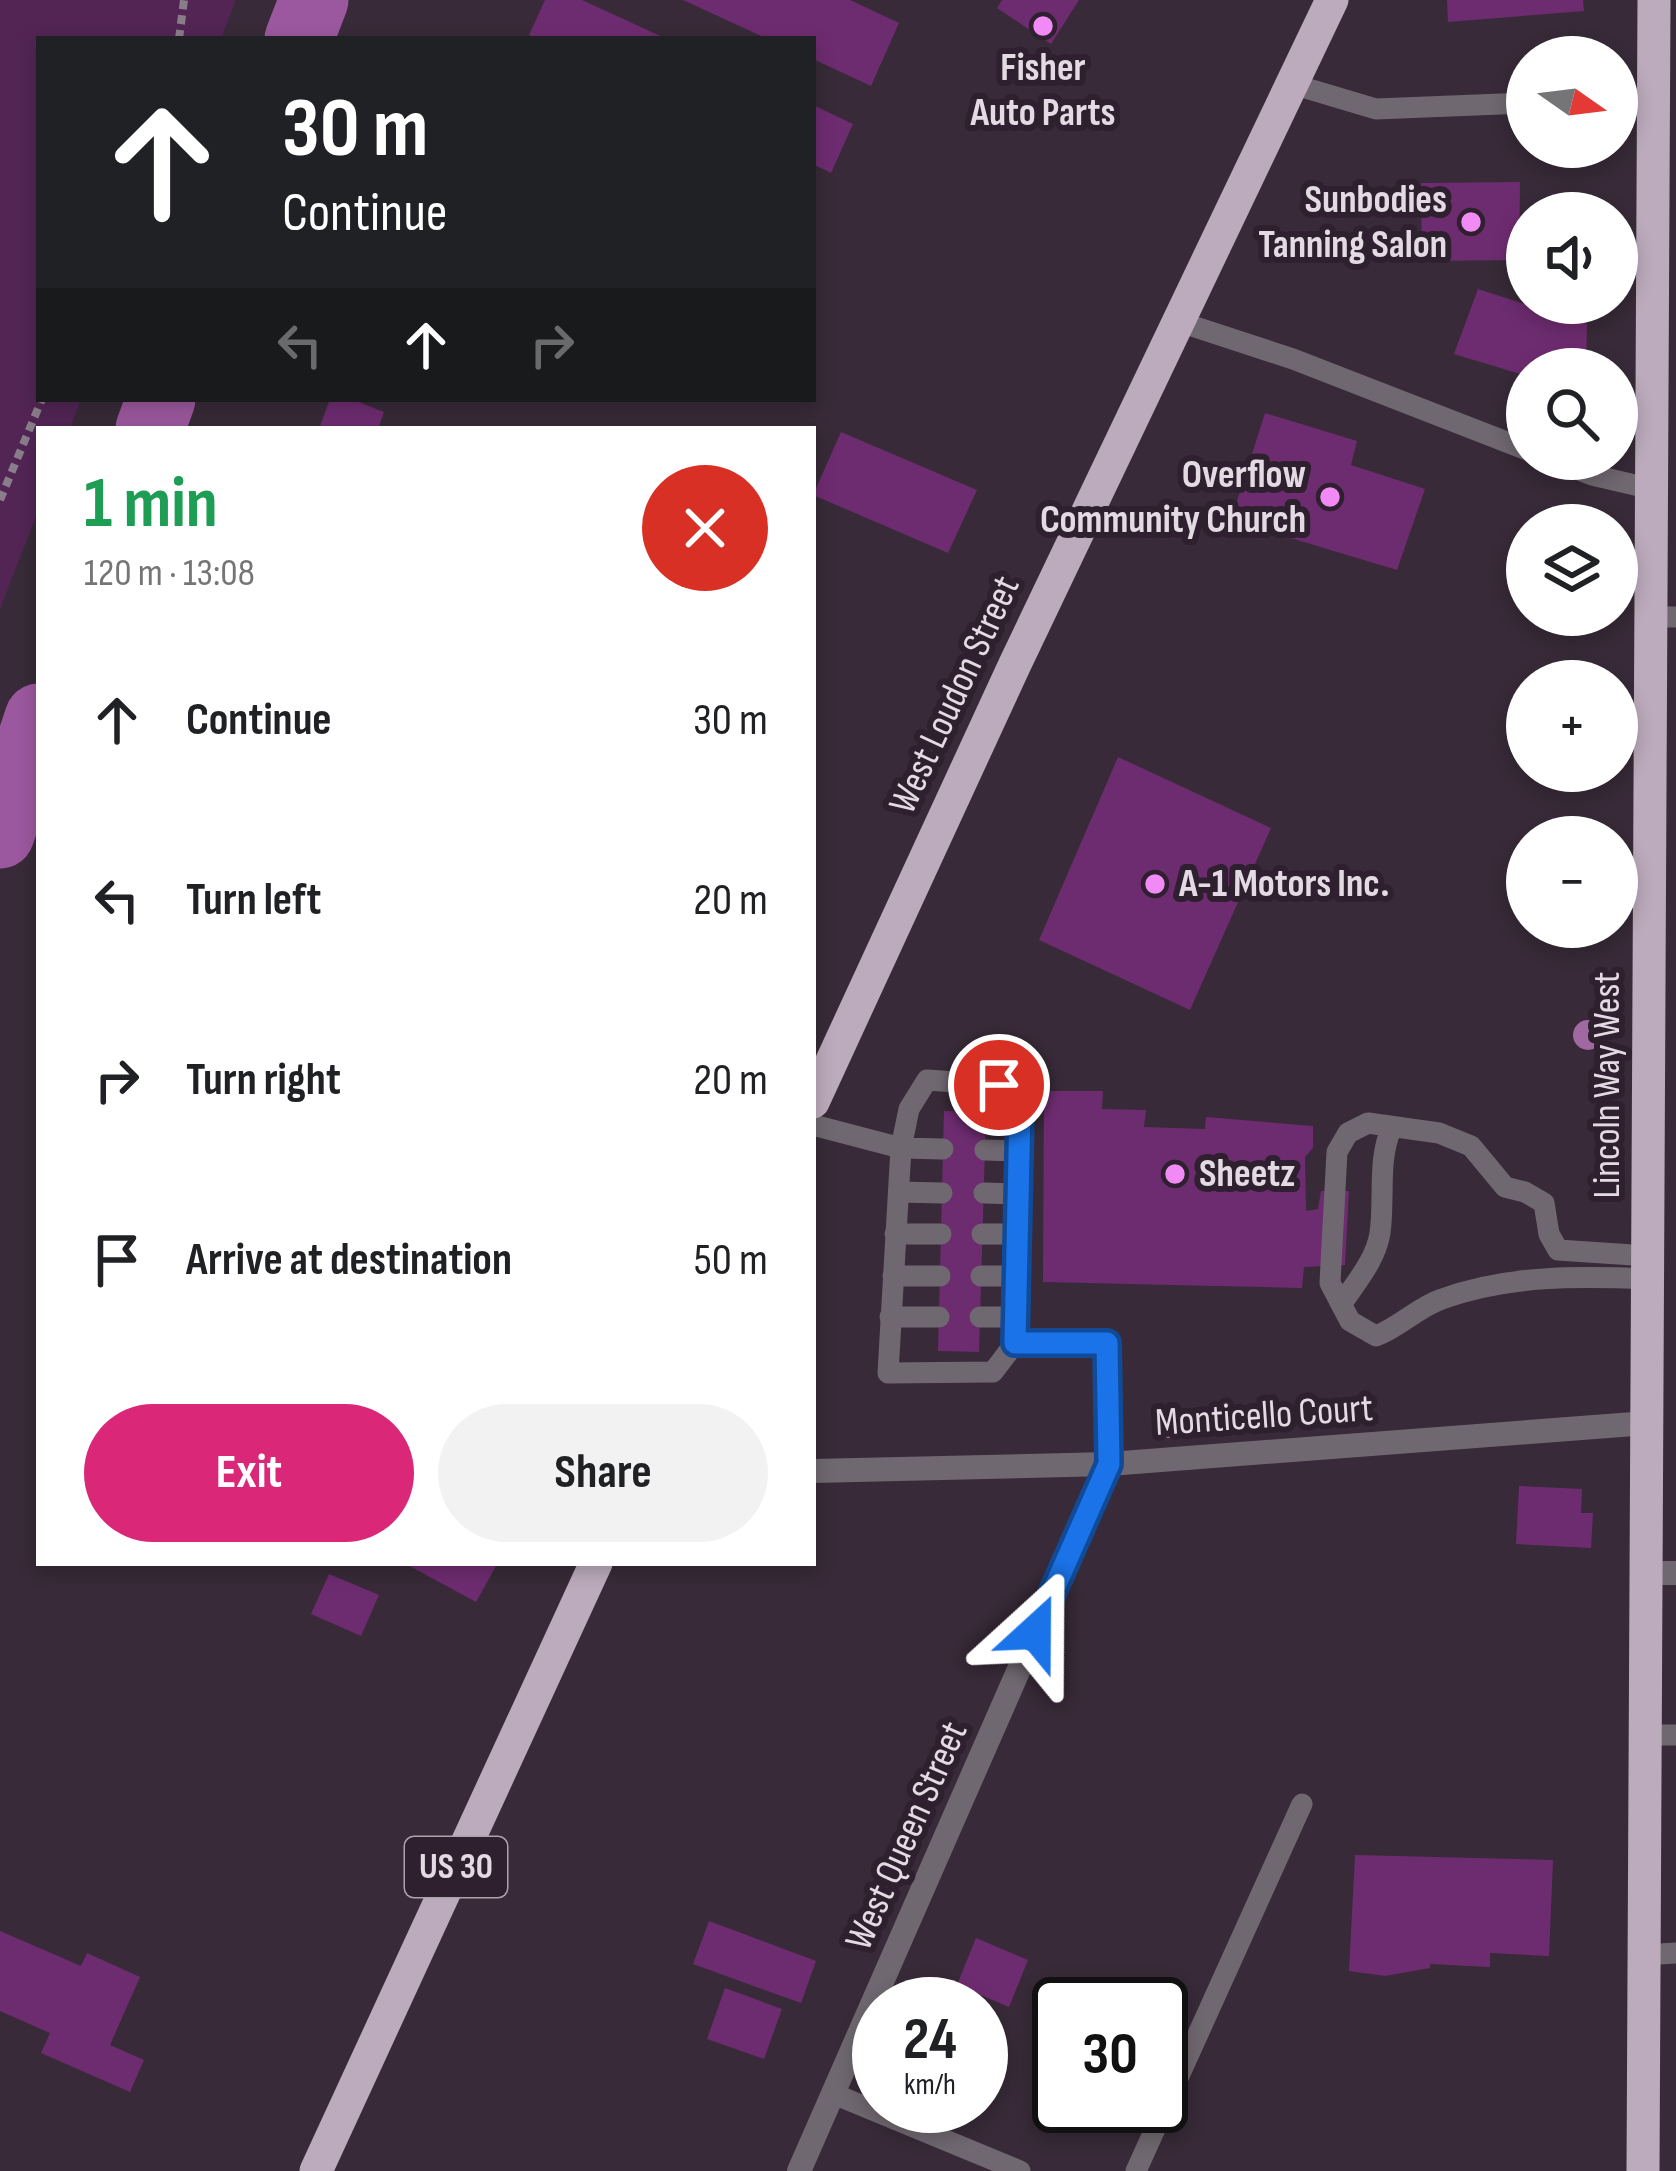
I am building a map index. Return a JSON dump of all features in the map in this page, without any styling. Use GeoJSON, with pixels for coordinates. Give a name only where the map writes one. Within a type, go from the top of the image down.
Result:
{"type":"FeatureCollection","features":[{"type":"Feature","properties":{"kind":"highway","name":"West Loudon Street"},"geometry":{"type":"LineString","coordinates":[[816,1096],[1332,0]]}},
{"type":"Feature","properties":{"kind":"highway","name":"Lincoln Way West"},"geometry":{"type":"LineString","coordinates":[[1643,2171],[1660,1954],[1661,1573],[1647,1424],[1664,617],[1652,489],[1663,298],[1653,98],[1654,0]]}},
{"type":"Feature","properties":{"kind":"highway","name":"US 30"},"geometry":{"type":"LineString","coordinates":[[316,2171],[595,1566]]}},
{"type":"Feature","properties":{"kind":"street","name":"Monticello Court"},"geometry":{"type":"LineString","coordinates":[[816,1471],[1109,1464],[1647,1424]]}},
{"type":"Feature","properties":{"kind":"street","name":"West Queen Street"},"geometry":{"type":"LineString","coordinates":[[800,2171],[1109,1464]]}},
{"type":"Feature","properties":{"kind":"lane"},"geometry":{"type":"LineString","coordinates":[[1292,84],[1376,109],[1506,104]]}},
{"type":"Feature","properties":{"kind":"lane"},"geometry":{"type":"LineString","coordinates":[[1638,99],[1653,98]]}},
{"type":"Feature","properties":{"kind":"lane"},"geometry":{"type":"LineString","coordinates":[[1178,321],[1292,358],[1506,442]]}},
{"type":"Feature","properties":{"kind":"lane"},"geometry":{"type":"LineString","coordinates":[[1613,480],[1652,489]]}},
{"type":"Feature","properties":{"kind":"lane"},"geometry":{"type":"LineString","coordinates":[[927,1080],[999,1085],[1020,1107],[1020,1151],[1015,1343],[993,1372],[888,1373],[901,1148],[909,1109],[927,1080]]}},
{"type":"Feature","properties":{"kind":"lane"},"geometry":{"type":"LineString","coordinates":[[1368,1123],[1439,1133],[1471,1146],[1505,1187],[1544,1203],[1549,1234],[1558,1250],[1648,1268],[1531,1278],[1438,1299],[1376,1336],[1350,1321],[1330,1283],[1337,1152],[1348,1133],[1368,1123]]}},
{"type":"Feature","properties":{"kind":"lane"},"geometry":{"type":"LineString","coordinates":[[816,1126],[901,1148],[943,1149]]}},
{"type":"Feature","properties":{"kind":"lane"},"geometry":{"type":"LineString","coordinates":[[1343,1302],[1374,1253],[1380,1233],[1384,1144],[1392,1127]]}},
{"type":"Feature","properties":{"kind":"lane"},"geometry":{"type":"LineString","coordinates":[[985,1150],[1020,1151]]}},
{"type":"Feature","properties":{"kind":"lane"},"geometry":{"type":"LineString","coordinates":[[898,1192],[942,1193]]}},
{"type":"Feature","properties":{"kind":"lane"},"geometry":{"type":"LineString","coordinates":[[984,1193],[1019,1194]]}},
{"type":"Feature","properties":{"kind":"lane"},"geometry":{"type":"LineString","coordinates":[[896,1234],[940,1234]]}},
{"type":"Feature","properties":{"kind":"lane"},"geometry":{"type":"LineString","coordinates":[[982,1234],[1018,1234]]}},
{"type":"Feature","properties":{"kind":"lane"},"geometry":{"type":"LineString","coordinates":[[893,1276],[940,1276]]}},
{"type":"Feature","properties":{"kind":"lane"},"geometry":{"type":"LineString","coordinates":[[981,1276],[1017,1276]]}},
{"type":"Feature","properties":{"kind":"lane"},"geometry":{"type":"LineString","coordinates":[[890,1317],[939,1317]]}},
{"type":"Feature","properties":{"kind":"lane"},"geometry":{"type":"LineString","coordinates":[[980,1317],[1016,1317]]}},
{"type":"Feature","properties":{"kind":"lane"},"geometry":{"type":"LineString","coordinates":[[1015,1343],[1107,1343],[1109,1464]]}},
{"type":"Feature","properties":{"kind":"lane"},"geometry":{"type":"LineString","coordinates":[[1136,2171],[1302,1804]]}},
{"type":"Feature","properties":{"kind":"lane"},"geometry":{"type":"LineString","coordinates":[[834,2094],[1020,2171]]}},
{"type":"Feature","properties":{"kind":"path"},"geometry":{"type":"LineString","coordinates":[[178,36],[184,0]]}},
{"type":"Feature","properties":{"kind":"path"},"geometry":{"type":"LineString","coordinates":[[0,500],[41,402]]}},
{"type":"Feature","properties":{"kind":"shaded area"},"geometry":{"type":"Polygon","coordinates":[[[0,0],[236,0],[222,36],[36,36],[36,402],[80,402],[71,426],[36,426],[36,517],[0,609],[0,0]]]}},
{"type":"Feature","properties":{"kind":"building"},"geometry":{"type":"Polygon","coordinates":[[[545,0],[582,0],[660,36],[531,36],[545,0]]]}},
{"type":"Feature","properties":{"kind":"building"},"geometry":{"type":"Polygon","coordinates":[[[683,0],[850,0],[899,23],[871,86],[816,60],[816,36],[761,36],[683,0]]]}},
{"type":"Feature","properties":{"kind":"building","name":"Fisher Auto Parts"},"geometry":{"type":"Polygon","coordinates":[[[1002,0],[1079,0],[1051,44],[997,8],[1002,0]]]}},
{"type":"Feature","properties":{"kind":"building"},"geometry":{"type":"Polygon","coordinates":[[[1447,0],[1583,0],[1584,11],[1448,22],[1447,0]]]}},
{"type":"Feature","properties":{"kind":"building"},"geometry":{"type":"Polygon","coordinates":[[[816,106],[853,124],[831,173],[816,166],[816,106]]]}},
{"type":"Feature","properties":{"kind":"building","name":"Sunbodies Tanning Salon"},"geometry":{"type":"Polygon","coordinates":[[[1520,182],[1520,192],[1506,192],[1506,260],[1422,261],[1421,183],[1520,182]]]}},
{"type":"Feature","properties":{"kind":"building"},"geometry":{"type":"Polygon","coordinates":[[[1478,289],[1506,298],[1506,324],[1587,324],[1586,348],[1506,348],[1506,370],[1454,354],[1478,289]]]}},
{"type":"Feature","properties":{"kind":"building"},"geometry":{"type":"Polygon","coordinates":[[[329,402],[359,402],[384,412],[379,426],[320,426],[329,402]]]}},
{"type":"Feature","properties":{"kind":"building","name":"Overflow Community Church"},"geometry":{"type":"Polygon","coordinates":[[[1265,413],[1357,441],[1351,465],[1425,489],[1397,570],[1231,520],[1265,413]]]}},
{"type":"Feature","properties":{"kind":"building"},"geometry":{"type":"Polygon","coordinates":[[[841,432],[977,490],[948,553],[816,496],[841,432]]]}},
{"type":"Feature","properties":{"kind":"building","name":"A-1 Motors Inc."},"geometry":{"type":"Polygon","coordinates":[[[1118,757],[1271,828],[1190,1010],[1039,940],[1118,757]]]}},
{"type":"Feature","properties":{"kind":"building","name":"Sheetz"},"geometry":{"type":"Polygon","coordinates":[[[1044,1091],[1103,1091],[1102,1109],[1146,1110],[1144,1127],[1205,1129],[1206,1117],[1313,1126],[1313,1148],[1305,1157],[1306,1211],[1318,1209],[1321,1191],[1349,1191],[1345,1265],[1304,1267],[1302,1288],[1043,1282],[1044,1091]]]}},
{"type":"Feature","properties":{"kind":"building"},"geometry":{"type":"Polygon","coordinates":[[[944,1111],[986,1112],[979,1352],[938,1351],[944,1111]]]}},
{"type":"Feature","properties":{"kind":"building"},"geometry":{"type":"Polygon","coordinates":[[[1519,1486],[1582,1489],[1581,1513],[1593,1513],[1591,1548],[1516,1544],[1519,1486]]]}},
{"type":"Feature","properties":{"kind":"building"},"geometry":{"type":"Polygon","coordinates":[[[410,1566],[496,1566],[476,1602],[410,1566]]]}},
{"type":"Feature","properties":{"kind":"building"},"geometry":{"type":"Polygon","coordinates":[[[329,1574],[379,1595],[361,1636],[311,1614],[329,1574]]]}},
{"type":"Feature","properties":{"kind":"building"},"geometry":{"type":"Polygon","coordinates":[[[1355,1855],[1553,1860],[1549,1956],[1490,1953],[1490,1967],[1430,1964],[1430,1968],[1385,1976],[1349,1971],[1355,1855]]]}},
{"type":"Feature","properties":{"kind":"building"},"geometry":{"type":"Polygon","coordinates":[[[709,1921],[816,1961],[801,2003],[693,1964],[709,1921]]]}},
{"type":"Feature","properties":{"kind":"building"},"geometry":{"type":"Polygon","coordinates":[[[0,1931],[81,1966],[87,1953],[140,1977],[110,2045],[144,2060],[130,2092],[41,2053],[50,2033],[0,2011],[0,1931]]]}},
{"type":"Feature","properties":{"kind":"building"},"geometry":{"type":"Polygon","coordinates":[[[976,1938],[1028,1960],[1009,2007],[1008,1977],[960,1977],[976,1938]]]}},
{"type":"Feature","properties":{"kind":"building"},"geometry":{"type":"Polygon","coordinates":[[[725,1988],[782,2009],[764,2059],[707,2039],[725,1988]]]}},
{"type":"Feature","properties":{"kind":"waterway"},"geometry":{"type":"LineString","coordinates":[[300,36],[314,0]]}},
{"type":"Feature","properties":{"kind":"waterway"},"geometry":{"type":"LineString","coordinates":[[151,426],[160,402]]}},
{"type":"Feature","properties":{"kind":"waterway"},"geometry":{"type":"LineString","coordinates":[[0,834],[36,727]]}},
{"type":"Feature","properties":{"kind":"place","name":"Fisher Auto Parts"},"geometry":{"type":"Point","coordinates":[1043,26]}},
{"type":"Feature","properties":{"kind":"place","name":"Sunbodies Tanning Salon"},"geometry":{"type":"Point","coordinates":[1471,222]}},
{"type":"Feature","properties":{"kind":"place","name":"Overflow Community Church"},"geometry":{"type":"Point","coordinates":[1330,497]}},
{"type":"Feature","properties":{"kind":"place","name":"A-1 Motors Inc."},"geometry":{"type":"Point","coordinates":[1155,884]}},
{"type":"Feature","properties":{"kind":"place","name":"Sheetz"},"geometry":{"type":"Point","coordinates":[1175,1174]}},
{"type":"Feature","properties":{"kind":"route"},"geometry":{"type":"LineString","coordinates":[[999,1085],[1020,1107],[1015,1343],[1107,1343],[1109,1464],[1035,1632]]}}]}
